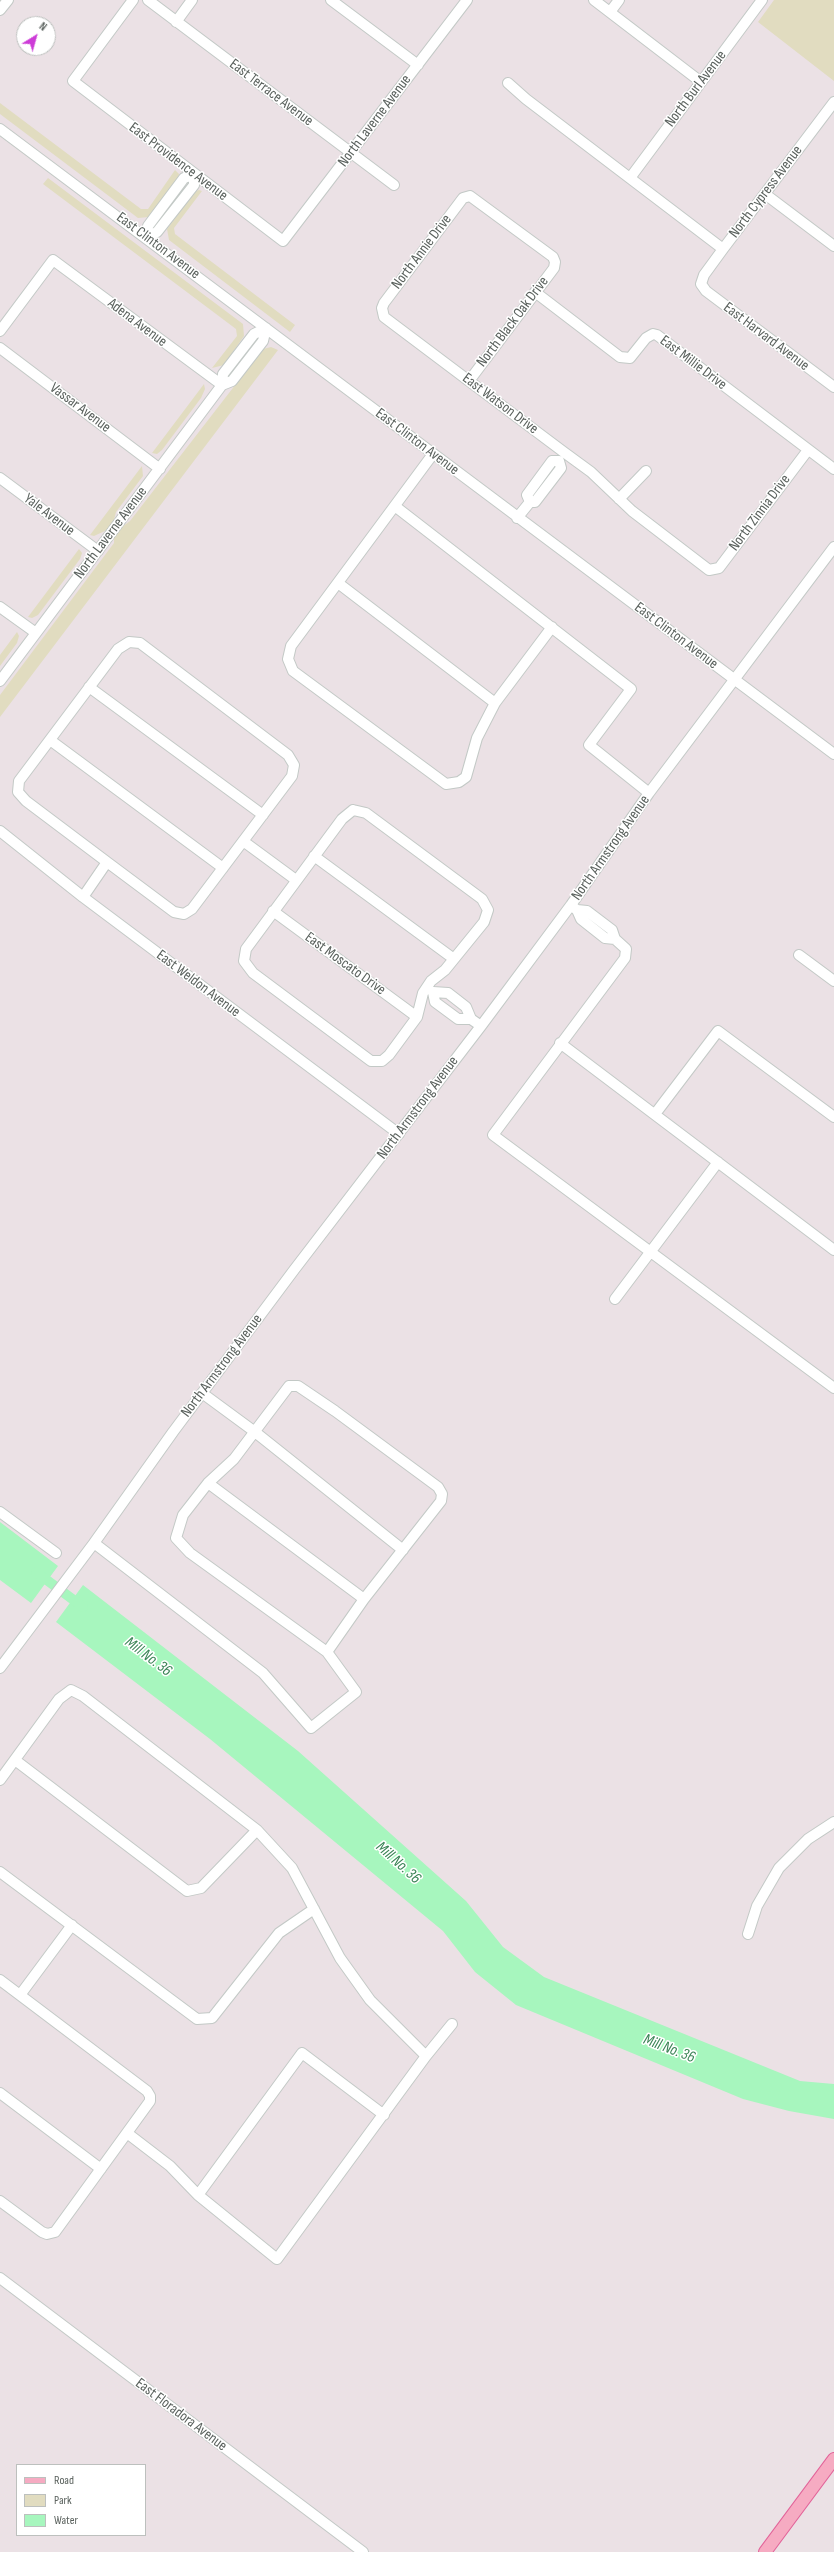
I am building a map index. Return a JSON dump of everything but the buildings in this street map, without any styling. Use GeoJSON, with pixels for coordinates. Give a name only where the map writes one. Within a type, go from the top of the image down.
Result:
{"type":"FeatureCollection","features":[{"type":"Feature","properties":{"kind":"main road"},"geometry":{"type":"LineString","coordinates":[[765,2552],[834,2459]]}},
{"type":"Feature","properties":{"kind":"street"},"geometry":{"type":"LineString","coordinates":[[0,10],[8,0]]}},
{"type":"Feature","properties":{"kind":"street","name":"East Providence Avenue"},"geometry":{"type":"LineString","coordinates":[[133,0],[73,81],[283,242]]}},
{"type":"Feature","properties":{"kind":"street","name":"East Terrace Avenue"},"geometry":{"type":"LineString","coordinates":[[148,0],[394,185]]}},
{"type":"Feature","properties":{"kind":"street"},"geometry":{"type":"LineString","coordinates":[[176,22],[192,0]]}},
{"type":"Feature","properties":{"kind":"street"},"geometry":{"type":"LineString","coordinates":[[331,0],[418,65]]}},
{"type":"Feature","properties":{"kind":"street","name":"North Laverne Avenue"},"geometry":{"type":"LineString","coordinates":[[283,242],[467,0]]}},
{"type":"Feature","properties":{"kind":"street"},"geometry":{"type":"LineString","coordinates":[[594,0],[701,82]]}},
{"type":"Feature","properties":{"kind":"street"},"geometry":{"type":"LineString","coordinates":[[610,12],[619,0]]}},
{"type":"Feature","properties":{"kind":"street","name":"North Burl Avenue"},"geometry":{"type":"LineString","coordinates":[[630,178],[762,0]]}},
{"type":"Feature","properties":{"kind":"street"},"geometry":{"type":"LineString","coordinates":[[508,82],[526,99],[723,248]]}},
{"type":"Feature","properties":{"kind":"street","name":"North Cypress Avenue"},"geometry":{"type":"LineString","coordinates":[[701,284],[704,275],[723,248],[833,105]]}},
{"type":"Feature","properties":{"kind":"street","name":"East Clinton Avenue"},"geometry":{"type":"LineString","coordinates":[[0,129],[147,238],[517,518],[834,754]]}},
{"type":"Feature","properties":{"kind":"street"},"geometry":{"type":"LineString","coordinates":[[147,238],[148,226],[184,178],[194,175]]}},
{"type":"Feature","properties":{"kind":"street"},"geometry":{"type":"LineString","coordinates":[[765,194],[834,246]]}},
{"type":"Feature","properties":{"kind":"street","name":"North Black Oak Drive"},"geometry":{"type":"LineString","coordinates":[[466,196],[474,198],[553,257],[555,262],[554,268],[469,381]]}},
{"type":"Feature","properties":{"kind":"street","name":"North Annie Drive"},"geometry":{"type":"LineString","coordinates":[[382,310],[384,303],[462,198],[466,196]]}},
{"type":"Feature","properties":{"kind":"street","name":"Adena Avenue"},"geometry":{"type":"LineString","coordinates":[[0,331],[53,260],[222,386]]}},
{"type":"Feature","properties":{"kind":"street","name":"East Harvard Avenue"},"geometry":{"type":"LineString","coordinates":[[701,284],[706,291],[834,387]]}},
{"type":"Feature","properties":{"kind":"street","name":"East Millie Drive"},"geometry":{"type":"LineString","coordinates":[[535,292],[620,357],[630,358],[649,335],[657,335],[834,469]]}},
{"type":"Feature","properties":{"kind":"street","name":"East Watson Drive"},"geometry":{"type":"LineString","coordinates":[[382,310],[384,317],[469,381],[562,457],[597,477],[619,499],[709,570]]}},
{"type":"Feature","properties":{"kind":"street","name":"North Laverne Avenue"},"geometry":{"type":"LineString","coordinates":[[0,681],[222,386],[232,381],[263,341],[266,328]]}},
{"type":"Feature","properties":{"kind":"street","name":"Vassar Avenue"},"geometry":{"type":"LineString","coordinates":[[0,348],[160,469]]}},
{"type":"Feature","properties":{"kind":"street","name":"North Zinnia Drive"},"geometry":{"type":"LineString","coordinates":[[709,570],[719,568],[808,450]]}},
{"type":"Feature","properties":{"kind":"street"},"geometry":{"type":"LineString","coordinates":[[433,454],[291,646],[288,659],[293,670],[446,784],[459,782],[466,777],[477,738],[495,703],[552,627]]}},
{"type":"Feature","properties":{"kind":"street"},"geometry":{"type":"LineString","coordinates":[[517,518],[530,502],[535,502],[561,468],[562,457]]}},
{"type":"Feature","properties":{"kind":"street"},"geometry":{"type":"LineString","coordinates":[[619,499],[646,471]]}},
{"type":"Feature","properties":{"kind":"street","name":"Yale Avenue"},"geometry":{"type":"LineString","coordinates":[[0,478],[98,551]]}},
{"type":"Feature","properties":{"kind":"street"},"geometry":{"type":"LineString","coordinates":[[396,506],[631,689],[589,745],[649,792]]}},
{"type":"Feature","properties":{"kind":"street","name":"North Armstrong Avenue"},"geometry":{"type":"LineString","coordinates":[[0,1668],[94,1543],[202,1393],[481,1026],[574,908],[649,792],[834,547]]}},
{"type":"Feature","properties":{"kind":"street"},"geometry":{"type":"LineString","coordinates":[[338,583],[495,703]]}},
{"type":"Feature","properties":{"kind":"street"},"geometry":{"type":"LineString","coordinates":[[0,607],[36,634]]}},
{"type":"Feature","properties":{"kind":"street"},"geometry":{"type":"LineString","coordinates":[[129,642],[140,643],[288,755],[294,765],[292,776],[192,909],[184,914],[174,912],[26,801],[18,792],[19,781],[50,740],[118,649],[129,642]]}},
{"type":"Feature","properties":{"kind":"street"},"geometry":{"type":"LineString","coordinates":[[89,687],[263,815]]}},
{"type":"Feature","properties":{"kind":"street"},"geometry":{"type":"LineString","coordinates":[[50,740],[223,868]]}},
{"type":"Feature","properties":{"kind":"street"},"geometry":{"type":"LineString","coordinates":[[430,990],[484,922],[488,910],[482,899],[366,813],[353,810],[342,819],[273,911],[246,949],[244,961],[253,973],[371,1061],[382,1061],[389,1055],[417,1017],[423,993],[430,990],[446,991],[466,1007],[471,1020]]}},
{"type":"Feature","properties":{"kind":"street","name":"East Weldon Avenue"},"geometry":{"type":"LineString","coordinates":[[0,831],[83,897],[399,1134]]}},
{"type":"Feature","properties":{"kind":"street"},"geometry":{"type":"LineString","coordinates":[[243,841],[296,880]]}},
{"type":"Feature","properties":{"kind":"street"},"geometry":{"type":"LineString","coordinates":[[314,856],[454,959]]}},
{"type":"Feature","properties":{"kind":"street"},"geometry":{"type":"LineString","coordinates":[[83,897],[107,862]]}},
{"type":"Feature","properties":{"kind":"street"},"geometry":{"type":"LineString","coordinates":[[574,908],[587,911],[612,930],[615,939],[626,949],[625,958],[560,1043],[493,1135],[834,1388]]}},
{"type":"Feature","properties":{"kind":"street","name":"East Moscato Drive"},"geometry":{"type":"LineString","coordinates":[[273,911],[417,1017]]}},
{"type":"Feature","properties":{"kind":"street"},"geometry":{"type":"LineString","coordinates":[[799,955],[834,981]]}},
{"type":"Feature","properties":{"kind":"street"},"geometry":{"type":"LineString","coordinates":[[430,990],[435,1002],[458,1019],[471,1020],[481,1026]]}},
{"type":"Feature","properties":{"kind":"street"},"geometry":{"type":"LineString","coordinates":[[443,1008],[452,996]]}},
{"type":"Feature","properties":{"kind":"street"},"geometry":{"type":"LineString","coordinates":[[655,1114],[718,1031],[834,1117]]}},
{"type":"Feature","properties":{"kind":"street"},"geometry":{"type":"LineString","coordinates":[[560,1043],[834,1250]]}},
{"type":"Feature","properties":{"kind":"street"},"geometry":{"type":"LineString","coordinates":[[615,1299],[718,1162]]}},
{"type":"Feature","properties":{"kind":"street"},"geometry":{"type":"LineString","coordinates":[[94,1543],[263,1673],[311,1728],[356,1692],[327,1652],[190,1553],[176,1538],[183,1515],[208,1482],[234,1459],[281,1395],[290,1386],[298,1386],[438,1488],[442,1494],[441,1501],[364,1599],[327,1652]]}},
{"type":"Feature","properties":{"kind":"street"},"geometry":{"type":"LineString","coordinates":[[202,1393],[255,1432],[403,1550]]}},
{"type":"Feature","properties":{"kind":"street"},"geometry":{"type":"LineString","coordinates":[[208,1482],[364,1599]]}},
{"type":"Feature","properties":{"kind":"street"},"geometry":{"type":"LineString","coordinates":[[0,1512],[56,1553]]}},
{"type":"Feature","properties":{"kind":"street"},"geometry":{"type":"LineString","coordinates":[[0,1780],[59,1698],[71,1690],[83,1696],[257,1830],[292,1868],[340,1958],[370,2000],[426,2056]]}},
{"type":"Feature","properties":{"kind":"street"},"geometry":{"type":"LineString","coordinates":[[15,1760],[187,1891],[201,1888],[257,1830]]}},
{"type":"Feature","properties":{"kind":"street"},"geometry":{"type":"LineString","coordinates":[[748,1934],[757,1906],[779,1868],[808,1839],[834,1822]]}},
{"type":"Feature","properties":{"kind":"street"},"geometry":{"type":"LineString","coordinates":[[0,1872],[72,1924],[197,2019],[212,2018],[279,1933],[314,1909]]}},
{"type":"Feature","properties":{"kind":"street"},"geometry":{"type":"LineString","coordinates":[[20,1995],[72,1924]]}},
{"type":"Feature","properties":{"kind":"street"},"geometry":{"type":"LineString","coordinates":[[0,1980],[147,2091],[150,2096],[150,2101],[55,2232],[47,2234],[42,2232],[0,2201]]}},
{"type":"Feature","properties":{"kind":"street"},"geometry":{"type":"LineString","coordinates":[[127,2133],[170,2166],[198,2195],[277,2259],[426,2056],[452,2024]]}},
{"type":"Feature","properties":{"kind":"street"},"geometry":{"type":"LineString","coordinates":[[198,2195],[302,2053],[384,2115]]}},
{"type":"Feature","properties":{"kind":"street"},"geometry":{"type":"LineString","coordinates":[[0,2093],[101,2169]]}},
{"type":"Feature","properties":{"kind":"street","name":"East Floradora Avenue"},"geometry":{"type":"LineString","coordinates":[[0,2278],[363,2552]]}},
{"type":"Feature","properties":{"kind":"green space"},"geometry":{"type":"Polygon","coordinates":[[[774,0],[834,0],[834,81],[758,22],[774,0]]]}},
{"type":"Feature","properties":{"kind":"green space"},"geometry":{"type":"Polygon","coordinates":[[[0,103],[141,209],[148,209],[175,170],[179,174],[178,179],[149,217],[138,218],[0,114],[0,103]]]}},
{"type":"Feature","properties":{"kind":"green space"},"geometry":{"type":"Polygon","coordinates":[[[48,178],[243,324],[244,336],[224,365],[212,368],[237,336],[236,329],[43,184],[48,178]]]}},
{"type":"Feature","properties":{"kind":"green space"},"geometry":{"type":"Polygon","coordinates":[[[195,191],[202,191],[174,228],[175,234],[295,325],[290,332],[169,240],[167,229],[195,191]]]}},
{"type":"Feature","properties":{"kind":"green space"},"geometry":{"type":"Polygon","coordinates":[[[271,347],[278,350],[0,717],[0,695],[114,543],[114,537],[122,527],[130,521],[263,349],[271,347]]]}},
{"type":"Feature","properties":{"kind":"green space"},"geometry":{"type":"Polygon","coordinates":[[[204,384],[205,389],[201,398],[162,450],[157,454],[152,453],[204,384]]]}},
{"type":"Feature","properties":{"kind":"green space"},"geometry":{"type":"Polygon","coordinates":[[[142,466],[143,476],[116,512],[114,520],[107,530],[94,536],[90,535],[142,466]]]}},
{"type":"Feature","properties":{"kind":"green space"},"geometry":{"type":"Polygon","coordinates":[[[79,549],[82,553],[80,559],[38,615],[32,618],[28,617],[79,549]]]}},
{"type":"Feature","properties":{"kind":"green space"},"geometry":{"type":"Polygon","coordinates":[[[17,632],[19,636],[17,643],[0,666],[0,655],[17,632]]]}},
{"type":"Feature","properties":{"kind":"water"},"geometry":{"type":"Polygon","coordinates":[[[0,1522],[58,1566],[31,1603],[0,1580],[0,1522]]]}},
{"type":"Feature","properties":{"kind":"water"},"geometry":{"type":"Polygon","coordinates":[[[83,1585],[298,1751],[466,1901],[503,1947],[544,1977],[800,2081],[834,2084],[834,2119],[789,2111],[743,2099],[516,2005],[475,1972],[443,1931],[210,1739],[56,1622],[83,1585]]]}},
{"type":"Feature","properties":{"kind":"waterway","name":"Mill No. 36"},"geometry":{"type":"LineString","coordinates":[[36,1572],[83,1607]]}}]}
